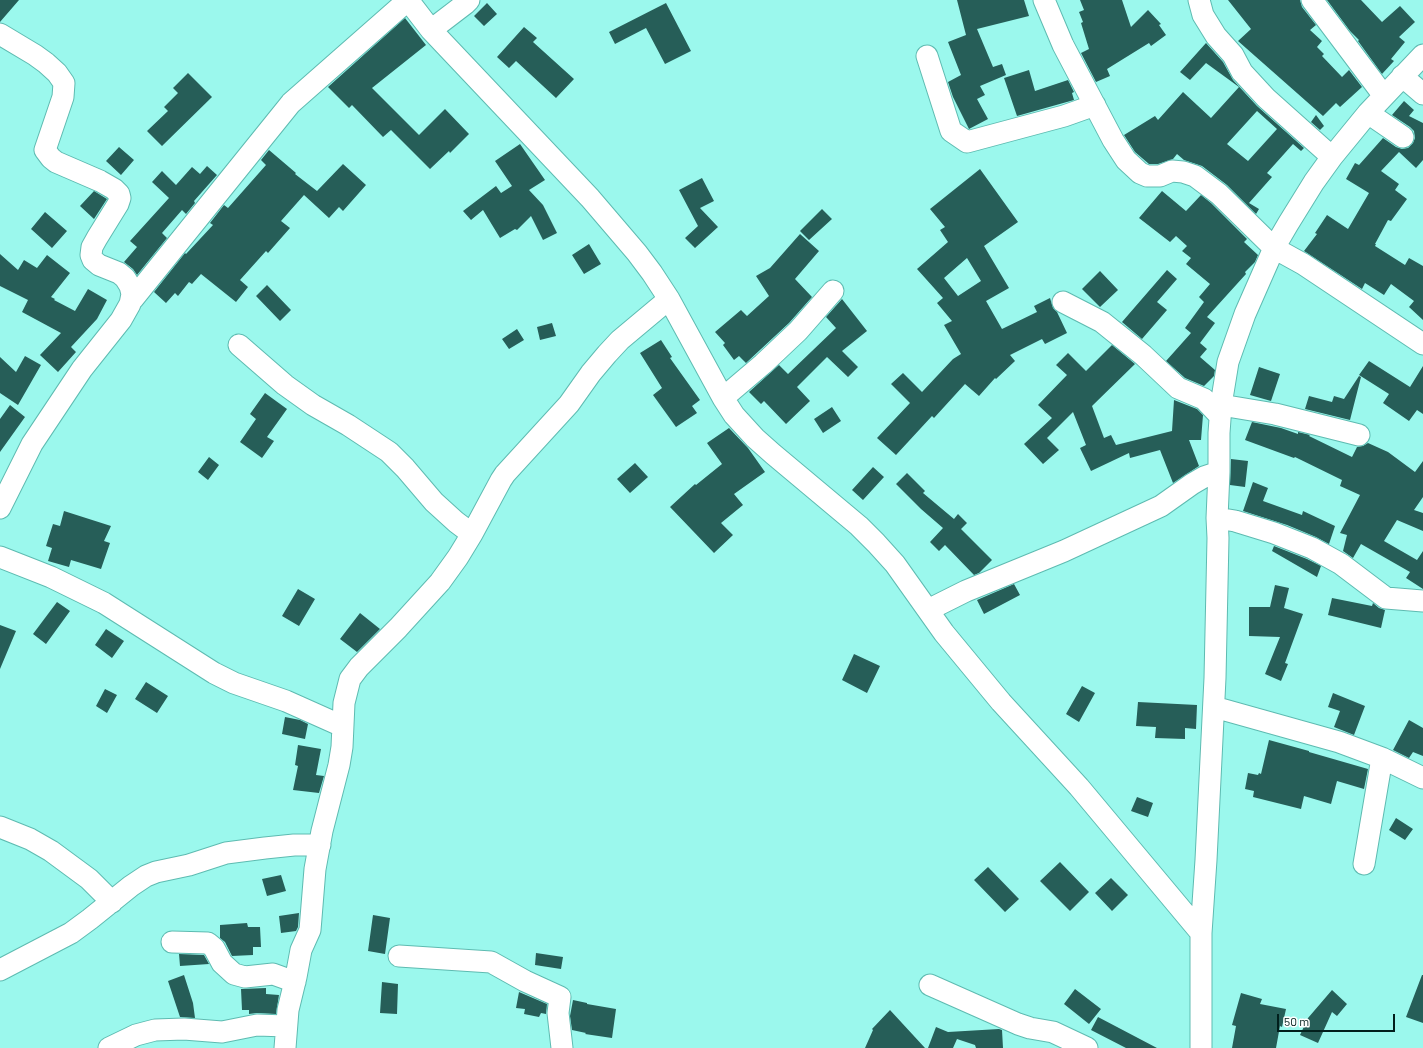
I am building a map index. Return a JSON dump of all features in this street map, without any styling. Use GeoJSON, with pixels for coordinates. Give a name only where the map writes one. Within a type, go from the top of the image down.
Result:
{"type":"FeatureCollection","features":[{"type":"Feature","properties":{"kind":"street"},"geometry":{"type":"LineString","coordinates":[[132,298],[133,299],[291,103],[408,0],[431,30],[590,198],[637,253],[652,273],[668,299],[734,415],[755,438],[859,526],[895,564],[944,633],[1001,702],[1079,787],[1201,933]]}},
{"type":"Feature","properties":{"kind":"street"},"geometry":{"type":"LineString","coordinates":[[431,30],[465,4],[468,0]]}},
{"type":"Feature","properties":{"kind":"street"},"geometry":{"type":"LineString","coordinates":[[1044,0],[1063,45],[1113,140],[1126,160],[1140,173],[1153,177],[1172,172],[1183,172],[1195,176],[1219,194],[1274,248],[1302,264],[1423,344]]}},
{"type":"Feature","properties":{"kind":"street"},"geometry":{"type":"LineString","coordinates":[[1199,0],[1203,14],[1216,36],[1233,55],[1242,72],[1266,98],[1332,157]]}},
{"type":"Feature","properties":{"kind":"street"},"geometry":{"type":"LineString","coordinates":[[1312,0],[1384,96]]}},
{"type":"Feature","properties":{"kind":"street"},"geometry":{"type":"LineString","coordinates":[[0,34],[36,55],[57,73],[64,83],[62,98],[45,150],[47,154],[56,162],[100,181],[114,189],[119,194],[120,198],[118,204],[92,247],[91,255],[93,260],[98,265],[119,273],[125,278],[130,286],[132,298],[127,311],[121,320],[82,369],[32,444],[0,508]]}},
{"type":"Feature","properties":{"kind":"street"},"geometry":{"type":"LineString","coordinates":[[1201,1048],[1201,933],[1214,707],[1218,538],[1217,518],[1221,410],[1225,376],[1234,343],[1245,314],[1274,248],[1288,224],[1314,182],[1332,157],[1368,113],[1423,55]]}},
{"type":"Feature","properties":{"kind":"street"},"geometry":{"type":"LineString","coordinates":[[927,56],[951,131],[967,142],[1064,116],[1095,105]]}},
{"type":"Feature","properties":{"kind":"street"},"geometry":{"type":"LineString","coordinates":[[1402,76],[1423,94]]}},
{"type":"Feature","properties":{"kind":"street"},"geometry":{"type":"LineString","coordinates":[[1368,113],[1403,137]]}},
{"type":"Feature","properties":{"kind":"street"},"geometry":{"type":"LineString","coordinates":[[723,398],[763,364],[798,330],[832,291]]}},
{"type":"Feature","properties":{"kind":"street"},"geometry":{"type":"LineString","coordinates":[[285,1048],[288,1010],[301,950],[310,930],[315,869],[339,765],[342,747],[342,726],[346,693],[350,679],[440,582],[458,557],[501,480],[509,470],[569,404],[591,373],[620,340],[668,299]]}},
{"type":"Feature","properties":{"kind":"street"},"geometry":{"type":"LineString","coordinates":[[1063,302],[1102,322],[1143,355],[1178,388],[1204,399],[1221,410],[1275,414],[1359,435]]}},
{"type":"Feature","properties":{"kind":"street"},"geometry":{"type":"LineString","coordinates":[[238,345],[285,386],[389,452],[434,502],[472,534]]}},
{"type":"Feature","properties":{"kind":"street"},"geometry":{"type":"LineString","coordinates":[[928,610],[966,591],[1064,551],[1136,516],[1161,506],[1192,484],[1204,477],[1219,472]]}},
{"type":"Feature","properties":{"kind":"street"},"geometry":{"type":"LineString","coordinates":[[1217,518],[1260,528],[1296,540],[1341,564],[1386,598],[1423,601]]}},
{"type":"Feature","properties":{"kind":"street"},"geometry":{"type":"LineString","coordinates":[[0,557],[51,577],[104,603],[214,673],[286,701],[342,726]]}},
{"type":"Feature","properties":{"kind":"street"},"geometry":{"type":"LineString","coordinates":[[1214,707],[1339,742],[1382,758],[1423,778]]}},
{"type":"Feature","properties":{"kind":"street"},"geometry":{"type":"LineString","coordinates":[[1364,864],[1382,758]]}},
{"type":"Feature","properties":{"kind":"street"},"geometry":{"type":"LineString","coordinates":[[0,827],[30,839],[51,851],[89,879],[112,902]]}},
{"type":"Feature","properties":{"kind":"street"},"geometry":{"type":"LineString","coordinates":[[0,970],[71,933],[136,883],[156,872],[189,865],[226,853],[294,845],[320,845]]}},
{"type":"Feature","properties":{"kind":"street"},"geometry":{"type":"LineString","coordinates":[[172,942],[208,943],[214,948],[222,963],[234,974],[245,977],[273,974],[295,982]]}},
{"type":"Feature","properties":{"kind":"street"},"geometry":{"type":"LineString","coordinates":[[399,956],[492,962],[525,981],[560,997],[558,1013],[562,1048]]}},
{"type":"Feature","properties":{"kind":"street"},"geometry":{"type":"LineString","coordinates":[[930,985],[1018,1024],[1030,1028],[1053,1032],[1087,1048]]}},
{"type":"Feature","properties":{"kind":"street"},"geometry":{"type":"LineString","coordinates":[[109,1048],[136,1035],[155,1030],[184,1029],[222,1032],[257,1026],[286,1026]]}},
{"type":"Feature","properties":{"kind":"building"},"geometry":{"type":"Polygon","coordinates":[[[0,0],[19,0],[0,22],[0,0]]]}},
{"type":"Feature","properties":{"kind":"building"},"geometry":{"type":"Polygon","coordinates":[[[957,0],[1024,0],[1029,16],[977,29],[993,67],[1002,64],[1006,75],[980,86],[985,95],[977,99],[988,119],[969,129],[953,97],[948,82],[961,75],[948,42],[966,35],[957,0]]]}},
{"type":"Feature","properties":{"kind":"building"},"geometry":{"type":"Polygon","coordinates":[[[1080,0],[1122,0],[1131,27],[1148,10],[1161,24],[1159,25],[1166,35],[1151,46],[1149,43],[1107,69],[1110,76],[1096,82],[1081,53],[1089,49],[1081,23],[1083,22],[1079,12],[1084,10],[1080,0]]]}},
{"type":"Feature","properties":{"kind":"building"},"geometry":{"type":"Polygon","coordinates":[[[1228,0],[1300,0],[1302,7],[1316,25],[1310,30],[1322,41],[1317,47],[1324,54],[1322,56],[1342,77],[1349,70],[1362,87],[1340,107],[1336,103],[1323,116],[1238,41],[1251,29],[1228,0]]]}},
{"type":"Feature","properties":{"kind":"building"},"geometry":{"type":"Polygon","coordinates":[[[1327,0],[1361,0],[1382,22],[1400,6],[1415,22],[1399,37],[1405,42],[1391,59],[1394,61],[1382,74],[1358,41],[1359,40],[1350,31],[1327,0]]]}},
{"type":"Feature","properties":{"kind":"building"},"geometry":{"type":"Polygon","coordinates":[[[487,3],[497,14],[484,26],[474,16],[487,3]]]}},
{"type":"Feature","properties":{"kind":"building"},"geometry":{"type":"Polygon","coordinates":[[[666,3],[691,51],[665,64],[646,28],[615,44],[609,32],[666,3]]]}},
{"type":"Feature","properties":{"kind":"building"},"geometry":{"type":"Polygon","coordinates":[[[405,18],[426,45],[372,88],[419,135],[445,109],[469,134],[450,153],[449,151],[430,169],[391,130],[383,137],[352,105],[349,108],[328,87],[405,18]]]}},
{"type":"Feature","properties":{"kind":"building"},"geometry":{"type":"Polygon","coordinates":[[[524,27],[537,38],[533,42],[574,79],[556,98],[516,61],[509,68],[497,57],[524,27]]]}},
{"type":"Feature","properties":{"kind":"building"},"geometry":{"type":"Polygon","coordinates":[[[1206,43],[1223,62],[1233,80],[1257,106],[1304,148],[1301,151],[1293,144],[1267,173],[1272,177],[1249,203],[1259,209],[1256,214],[1227,185],[1202,166],[1184,160],[1177,154],[1173,159],[1158,164],[1149,164],[1135,152],[1124,135],[1155,116],[1158,120],[1183,92],[1211,118],[1239,87],[1206,63],[1190,80],[1180,72],[1206,43]],[[1257,111],[1227,144],[1248,161],[1277,129],[1257,111]]]}},
{"type":"Feature","properties":{"kind":"building"},"geometry":{"type":"Polygon","coordinates":[[[1029,70],[1035,91],[1068,80],[1074,92],[1072,93],[1074,100],[1017,116],[1004,78],[1029,70]]]}},
{"type":"Feature","properties":{"kind":"building"},"geometry":{"type":"Polygon","coordinates":[[[188,73],[212,97],[162,146],[147,131],[168,111],[164,107],[178,93],[173,88],[188,73]]]}},
{"type":"Feature","properties":{"kind":"building"},"geometry":{"type":"Polygon","coordinates":[[[1404,101],[1414,110],[1409,116],[1423,123],[1423,160],[1416,168],[1399,152],[1381,171],[1399,184],[1395,190],[1407,199],[1391,221],[1388,220],[1375,246],[1405,265],[1409,258],[1423,266],[1423,320],[1409,307],[1414,301],[1391,284],[1384,295],[1365,283],[1362,289],[1304,251],[1317,234],[1315,233],[1327,215],[1348,229],[1369,193],[1346,179],[1355,163],[1359,165],[1383,138],[1396,147],[1402,149],[1408,148],[1413,143],[1415,138],[1414,131],[1392,115],[1404,101]]]}},
{"type":"Feature","properties":{"kind":"building"},"geometry":{"type":"Polygon","coordinates":[[[1316,115],[1324,126],[1320,130],[1311,122],[1316,115]]]}},
{"type":"Feature","properties":{"kind":"building"},"geometry":{"type":"Polygon","coordinates":[[[520,144],[545,180],[529,190],[543,205],[557,233],[543,240],[531,216],[517,230],[515,229],[500,238],[483,210],[471,220],[463,211],[496,186],[501,193],[512,186],[495,161],[520,144]]]}},
{"type":"Feature","properties":{"kind":"building"},"geometry":{"type":"Polygon","coordinates":[[[119,147],[134,160],[121,175],[106,161],[119,147]]]}},
{"type":"Feature","properties":{"kind":"building"},"geometry":{"type":"Polygon","coordinates":[[[269,150],[296,173],[295,174],[317,191],[343,164],[366,185],[343,211],[339,207],[329,218],[304,195],[281,221],[290,228],[268,253],[266,251],[240,280],[248,287],[236,302],[201,274],[192,284],[189,282],[178,296],[175,293],[166,303],[154,292],[185,253],[186,254],[213,225],[210,223],[224,205],[228,208],[266,165],[261,160],[269,150]]]}},
{"type":"Feature","properties":{"kind":"building"},"geometry":{"type":"Polygon","coordinates":[[[207,166],[217,175],[194,201],[195,203],[186,214],[182,210],[162,233],[167,238],[137,275],[133,269],[124,262],[137,247],[130,241],[169,198],[152,182],[162,171],[176,185],[192,167],[200,174],[207,166]]]}},
{"type":"Feature","properties":{"kind":"building"},"geometry":{"type":"Polygon","coordinates":[[[980,169],[1018,222],[984,246],[1009,288],[986,301],[1002,329],[1037,312],[1034,306],[1050,298],[1053,308],[1057,312],[1067,333],[1045,344],[1042,339],[1010,355],[1015,361],[996,379],[995,378],[979,396],[965,384],[934,418],[932,416],[896,455],[877,438],[910,403],[891,384],[903,373],[922,392],[953,359],[961,354],[944,325],[952,321],[937,303],[943,298],[917,269],[948,242],[940,230],[945,227],[930,209],[980,169]],[[967,258],[944,278],[958,296],[981,281],[967,258]]]}},
{"type":"Feature","properties":{"kind":"building"},"geometry":{"type":"Polygon","coordinates":[[[702,178],[714,201],[700,208],[718,227],[695,248],[685,238],[698,226],[679,190],[702,178]]]}},
{"type":"Feature","properties":{"kind":"building"},"geometry":{"type":"Polygon","coordinates":[[[94,191],[107,199],[94,219],[80,206],[94,191]]]}},
{"type":"Feature","properties":{"kind":"building"},"geometry":{"type":"Polygon","coordinates":[[[1162,191],[1186,211],[1201,195],[1247,239],[1244,242],[1258,255],[1255,262],[1245,272],[1246,274],[1207,317],[1215,323],[1200,343],[1207,349],[1200,357],[1215,370],[1214,376],[1204,386],[1185,378],[1166,361],[1191,333],[1185,328],[1204,302],[1199,297],[1210,284],[1186,264],[1191,258],[1182,251],[1187,246],[1176,236],[1170,242],[1139,218],[1162,191]]]}},
{"type":"Feature","properties":{"kind":"building"},"geometry":{"type":"Polygon","coordinates":[[[822,209],[832,219],[809,240],[800,231],[822,209]]]}},
{"type":"Feature","properties":{"kind":"building"},"geometry":{"type":"Polygon","coordinates":[[[45,212],[67,231],[52,248],[31,229],[45,212]]]}},
{"type":"Feature","properties":{"kind":"building"},"geometry":{"type":"Polygon","coordinates":[[[800,234],[819,251],[795,279],[812,297],[789,323],[746,363],[739,356],[734,360],[723,345],[725,343],[715,332],[741,310],[747,316],[769,296],[756,276],[770,268],[800,234]]]}},
{"type":"Feature","properties":{"kind":"building"},"geometry":{"type":"Polygon","coordinates":[[[589,244],[601,264],[584,274],[572,255],[589,244]]]}},
{"type":"Feature","properties":{"kind":"building"},"geometry":{"type":"Polygon","coordinates":[[[0,254],[18,270],[24,260],[37,268],[47,255],[70,273],[51,297],[75,311],[88,289],[107,300],[97,319],[71,347],[76,352],[58,372],[40,355],[61,333],[22,312],[28,300],[0,286],[0,254]]]}},
{"type":"Feature","properties":{"kind":"building"},"geometry":{"type":"Polygon","coordinates":[[[1167,270],[1177,279],[1157,302],[1167,310],[1142,339],[1122,322],[1167,270]]]}},
{"type":"Feature","properties":{"kind":"building"},"geometry":{"type":"Polygon","coordinates":[[[1100,271],[1118,290],[1100,307],[1082,289],[1100,271]]]}},
{"type":"Feature","properties":{"kind":"building"},"geometry":{"type":"Polygon","coordinates":[[[267,285],[291,310],[280,321],[256,296],[267,285]]]}},
{"type":"Feature","properties":{"kind":"building"},"geometry":{"type":"Polygon","coordinates":[[[842,299],[867,331],[842,351],[858,367],[848,377],[827,357],[797,387],[810,401],[786,424],[764,401],[761,404],[749,392],[779,365],[788,374],[836,328],[826,317],[842,299]]]}},
{"type":"Feature","properties":{"kind":"building"},"geometry":{"type":"Polygon","coordinates":[[[552,323],[556,336],[540,340],[537,327],[552,323]]]}},
{"type":"Feature","properties":{"kind":"building"},"geometry":{"type":"Polygon","coordinates":[[[517,329],[524,340],[509,349],[502,339],[517,329]]]}},
{"type":"Feature","properties":{"kind":"building"},"geometry":{"type":"Polygon","coordinates":[[[661,340],[672,357],[670,358],[700,400],[692,406],[697,413],[676,427],[653,395],[662,388],[640,353],[661,340]]]}},
{"type":"Feature","properties":{"kind":"building"},"geometry":{"type":"Polygon","coordinates":[[[1112,345],[1135,364],[1092,406],[1104,438],[1111,435],[1116,445],[1172,431],[1174,400],[1197,409],[1203,415],[1201,440],[1189,440],[1199,466],[1173,483],[1160,450],[1130,458],[1129,453],[1091,471],[1080,448],[1086,445],[1073,412],[1047,438],[1059,450],[1043,464],[1024,444],[1052,418],[1038,405],[1067,375],[1056,365],[1068,353],[1086,371],[1112,345]]]}},
{"type":"Feature","properties":{"kind":"building"},"geometry":{"type":"Polygon","coordinates":[[[25,356],[41,365],[18,405],[0,393],[0,357],[16,372],[25,356]]]}},
{"type":"Feature","properties":{"kind":"building"},"geometry":{"type":"Polygon","coordinates":[[[1369,361],[1410,387],[1423,366],[1423,414],[1417,410],[1409,421],[1383,403],[1389,394],[1359,375],[1369,361]]]}},
{"type":"Feature","properties":{"kind":"building"},"geometry":{"type":"Polygon","coordinates":[[[1259,367],[1280,374],[1271,401],[1250,395],[1259,367]]]}},
{"type":"Feature","properties":{"kind":"building"},"geometry":{"type":"Polygon","coordinates":[[[1359,376],[1361,377],[1350,420],[1305,409],[1309,396],[1332,402],[1334,396],[1344,399],[1359,376]]]}},
{"type":"Feature","properties":{"kind":"building"},"geometry":{"type":"Polygon","coordinates":[[[265,393],[287,409],[267,437],[274,441],[262,458],[240,442],[256,419],[250,414],[265,393]]]}},
{"type":"Feature","properties":{"kind":"building"},"geometry":{"type":"Polygon","coordinates":[[[10,405],[25,417],[0,452],[0,419],[10,405]]]}},
{"type":"Feature","properties":{"kind":"building"},"geometry":{"type":"Polygon","coordinates":[[[832,407],[841,421],[823,433],[814,419],[832,407]]]}},
{"type":"Feature","properties":{"kind":"building"},"geometry":{"type":"Polygon","coordinates":[[[1252,422],[1281,428],[1298,434],[1298,432],[1310,435],[1309,436],[1352,457],[1357,447],[1368,443],[1388,452],[1415,472],[1423,461],[1423,497],[1414,510],[1423,513],[1423,531],[1397,520],[1384,541],[1417,560],[1423,551],[1423,589],[1406,578],[1410,572],[1361,544],[1353,558],[1343,551],[1347,535],[1340,533],[1360,495],[1340,486],[1342,480],[1295,457],[1294,458],[1245,440],[1252,422]]]}},
{"type":"Feature","properties":{"kind":"building"},"geometry":{"type":"Polygon","coordinates":[[[729,428],[748,448],[765,472],[734,494],[743,505],[721,523],[733,535],[714,553],[670,507],[695,484],[696,485],[722,464],[707,443],[729,428]]]}},
{"type":"Feature","properties":{"kind":"building"},"geometry":{"type":"Polygon","coordinates":[[[209,457],[219,465],[208,480],[198,472],[209,457]]]}},
{"type":"Feature","properties":{"kind":"building"},"geometry":{"type":"Polygon","coordinates":[[[1231,459],[1248,461],[1245,487],[1230,485],[1231,459]]]}},
{"type":"Feature","properties":{"kind":"building"},"geometry":{"type":"Polygon","coordinates":[[[635,463],[648,477],[630,493],[617,479],[635,463]]]}},
{"type":"Feature","properties":{"kind":"building"},"geometry":{"type":"Polygon","coordinates":[[[873,467],[884,477],[863,500],[852,490],[873,467]]]}},
{"type":"Feature","properties":{"kind":"building"},"geometry":{"type":"Polygon","coordinates":[[[907,473],[925,491],[923,493],[954,519],[958,514],[967,523],[961,529],[992,560],[979,573],[974,575],[945,545],[939,551],[930,542],[943,528],[896,484],[907,473]]]}},
{"type":"Feature","properties":{"kind":"building"},"geometry":{"type":"Polygon","coordinates":[[[1253,482],[1268,488],[1263,501],[1302,515],[1303,511],[1335,526],[1329,544],[1287,525],[1243,511],[1253,482]]]}},
{"type":"Feature","properties":{"kind":"building"},"geometry":{"type":"Polygon","coordinates":[[[64,511],[111,526],[104,541],[110,543],[101,569],[71,560],[69,567],[48,561],[52,548],[46,546],[53,524],[60,526],[64,511]]]}},
{"type":"Feature","properties":{"kind":"building"},"geometry":{"type":"Polygon","coordinates":[[[1274,546],[1321,566],[1317,577],[1272,551],[1274,546]]]}},
{"type":"Feature","properties":{"kind":"building"},"geometry":{"type":"Polygon","coordinates":[[[1014,584],[1020,595],[984,614],[977,600],[1014,584]]]}},
{"type":"Feature","properties":{"kind":"building"},"geometry":{"type":"Polygon","coordinates":[[[1275,585],[1289,588],[1284,608],[1303,614],[1285,663],[1288,664],[1281,681],[1265,674],[1280,637],[1249,636],[1249,607],[1270,607],[1275,585]]]}},
{"type":"Feature","properties":{"kind":"building"},"geometry":{"type":"Polygon","coordinates":[[[298,589],[315,599],[299,626],[282,616],[298,589]]]}},
{"type":"Feature","properties":{"kind":"building"},"geometry":{"type":"Polygon","coordinates":[[[1332,598],[1372,606],[1373,603],[1379,608],[1385,610],[1381,628],[1328,615],[1332,598]]]}},
{"type":"Feature","properties":{"kind":"building"},"geometry":{"type":"Polygon","coordinates":[[[57,602],[70,611],[46,644],[33,634],[57,602]]]}},
{"type":"Feature","properties":{"kind":"building"},"geometry":{"type":"Polygon","coordinates":[[[360,613],[380,629],[357,652],[340,639],[360,613]]]}},
{"type":"Feature","properties":{"kind":"building"},"geometry":{"type":"Polygon","coordinates":[[[0,625],[16,631],[0,669],[0,625]]]}},
{"type":"Feature","properties":{"kind":"building"},"geometry":{"type":"Polygon","coordinates":[[[106,629],[124,641],[112,658],[95,645],[106,629]]]}},
{"type":"Feature","properties":{"kind":"building"},"geometry":{"type":"Polygon","coordinates":[[[854,654],[880,666],[867,693],[842,680],[854,654]]]}},
{"type":"Feature","properties":{"kind":"building"},"geometry":{"type":"Polygon","coordinates":[[[146,682],[168,696],[157,713],[135,699],[146,682]]]}},
{"type":"Feature","properties":{"kind":"building"},"geometry":{"type":"Polygon","coordinates":[[[1082,686],[1095,693],[1079,722],[1066,714],[1082,686]]]}},
{"type":"Feature","properties":{"kind":"building"},"geometry":{"type":"Polygon","coordinates":[[[105,689],[117,695],[107,713],[96,706],[105,689]]]}},
{"type":"Feature","properties":{"kind":"building"},"geometry":{"type":"Polygon","coordinates":[[[1333,693],[1365,706],[1354,735],[1334,727],[1340,711],[1328,707],[1333,693]]]}},
{"type":"Feature","properties":{"kind":"building"},"geometry":{"type":"Polygon","coordinates":[[[1138,702],[1197,705],[1196,729],[1185,728],[1185,739],[1155,738],[1156,727],[1136,726],[1138,702]]]}},
{"type":"Feature","properties":{"kind":"building"},"geometry":{"type":"Polygon","coordinates":[[[285,717],[300,720],[308,724],[305,739],[282,734],[285,717]]]}},
{"type":"Feature","properties":{"kind":"building"},"geometry":{"type":"Polygon","coordinates":[[[1409,720],[1423,728],[1423,756],[1413,752],[1409,758],[1393,750],[1409,720]]]}},
{"type":"Feature","properties":{"kind":"building"},"geometry":{"type":"Polygon","coordinates":[[[1269,740],[1368,769],[1364,789],[1337,781],[1331,804],[1304,796],[1301,809],[1253,797],[1254,791],[1245,789],[1248,773],[1258,775],[1259,773],[1261,774],[1269,740]]]}},
{"type":"Feature","properties":{"kind":"building"},"geometry":{"type":"Polygon","coordinates":[[[298,745],[321,749],[316,775],[324,776],[319,793],[293,790],[298,766],[295,765],[298,745]]]}},
{"type":"Feature","properties":{"kind":"building"},"geometry":{"type":"Polygon","coordinates":[[[1137,797],[1153,803],[1148,817],[1131,811],[1137,797]]]}},
{"type":"Feature","properties":{"kind":"building"},"geometry":{"type":"Polygon","coordinates":[[[1396,818],[1413,829],[1405,840],[1389,830],[1396,818]]]}},
{"type":"Feature","properties":{"kind":"building"},"geometry":{"type":"Polygon","coordinates":[[[1060,862],[1089,892],[1070,911],[1040,881],[1060,862]]]}},
{"type":"Feature","properties":{"kind":"building"},"geometry":{"type":"Polygon","coordinates":[[[988,867],[1019,899],[1005,912],[974,880],[988,867]]]}},
{"type":"Feature","properties":{"kind":"building"},"geometry":{"type":"Polygon","coordinates":[[[281,875],[286,891],[267,896],[262,879],[281,875]]]}},
{"type":"Feature","properties":{"kind":"building"},"geometry":{"type":"Polygon","coordinates":[[[1111,878],[1128,895],[1112,911],[1095,893],[1111,878]]]}},
{"type":"Feature","properties":{"kind":"building"},"geometry":{"type":"Polygon","coordinates":[[[299,913],[298,927],[296,931],[281,933],[279,916],[299,913]]]}},
{"type":"Feature","properties":{"kind":"building"},"geometry":{"type":"Polygon","coordinates":[[[373,915],[390,918],[385,954],[368,951],[373,915]]]}},
{"type":"Feature","properties":{"kind":"building"},"geometry":{"type":"Polygon","coordinates":[[[247,923],[248,927],[260,927],[261,947],[253,947],[253,955],[232,956],[225,942],[220,938],[220,925],[247,923]]]}},
{"type":"Feature","properties":{"kind":"building"},"geometry":{"type":"Polygon","coordinates":[[[536,953],[563,957],[561,969],[535,965],[536,953]]]}},
{"type":"Feature","properties":{"kind":"building"},"geometry":{"type":"Polygon","coordinates":[[[179,954],[204,955],[209,964],[180,966],[179,954]]]}},
{"type":"Feature","properties":{"kind":"building"},"geometry":{"type":"Polygon","coordinates":[[[184,975],[193,1003],[195,1018],[180,1017],[168,981],[184,975]]]}},
{"type":"Feature","properties":{"kind":"building"},"geometry":{"type":"Polygon","coordinates":[[[1423,975],[1423,1023],[1406,1017],[1423,975]]]}},
{"type":"Feature","properties":{"kind":"building"},"geometry":{"type":"Polygon","coordinates":[[[382,982],[398,984],[397,1014],[380,1013],[382,982]]]}},
{"type":"Feature","properties":{"kind":"building"},"geometry":{"type":"Polygon","coordinates":[[[266,988],[266,994],[279,995],[276,1014],[249,1014],[249,1010],[242,1010],[241,989],[266,988]]]}},
{"type":"Feature","properties":{"kind":"building"},"geometry":{"type":"Polygon","coordinates":[[[1075,989],[1101,1009],[1089,1024],[1064,1004],[1075,989]]]}},
{"type":"Feature","properties":{"kind":"building"},"geometry":{"type":"Polygon","coordinates":[[[1332,990],[1347,1004],[1337,1016],[1332,1012],[1318,1043],[1300,1035],[1308,1018],[1332,990]]]}},
{"type":"Feature","properties":{"kind":"building"},"geometry":{"type":"Polygon","coordinates":[[[519,992],[547,1004],[546,1014],[541,1013],[539,1017],[524,1014],[525,1009],[516,1008],[519,992]]]}},
{"type":"Feature","properties":{"kind":"building"},"geometry":{"type":"Polygon","coordinates":[[[1241,993],[1262,999],[1260,1004],[1286,1009],[1282,1027],[1280,1026],[1276,1048],[1232,1048],[1236,1026],[1232,1025],[1241,993]]]}},
{"type":"Feature","properties":{"kind":"building"},"geometry":{"type":"Polygon","coordinates":[[[573,1000],[616,1009],[612,1038],[585,1034],[586,1033],[572,1030],[570,1016],[573,1000]]]}},
{"type":"Feature","properties":{"kind":"building"},"geometry":{"type":"Polygon","coordinates":[[[890,1010],[925,1048],[865,1048],[873,1030],[872,1029],[890,1010]]]}},
{"type":"Feature","properties":{"kind":"building"},"geometry":{"type":"Polygon","coordinates":[[[1098,1017],[1157,1048],[1126,1048],[1091,1030],[1098,1017]]]}},
{"type":"Feature","properties":{"kind":"building"},"geometry":{"type":"Polygon","coordinates":[[[936,1027],[948,1032],[999,1029],[1002,1030],[1003,1048],[976,1048],[975,1045],[957,1039],[953,1048],[928,1048],[936,1027]]]}}]}
